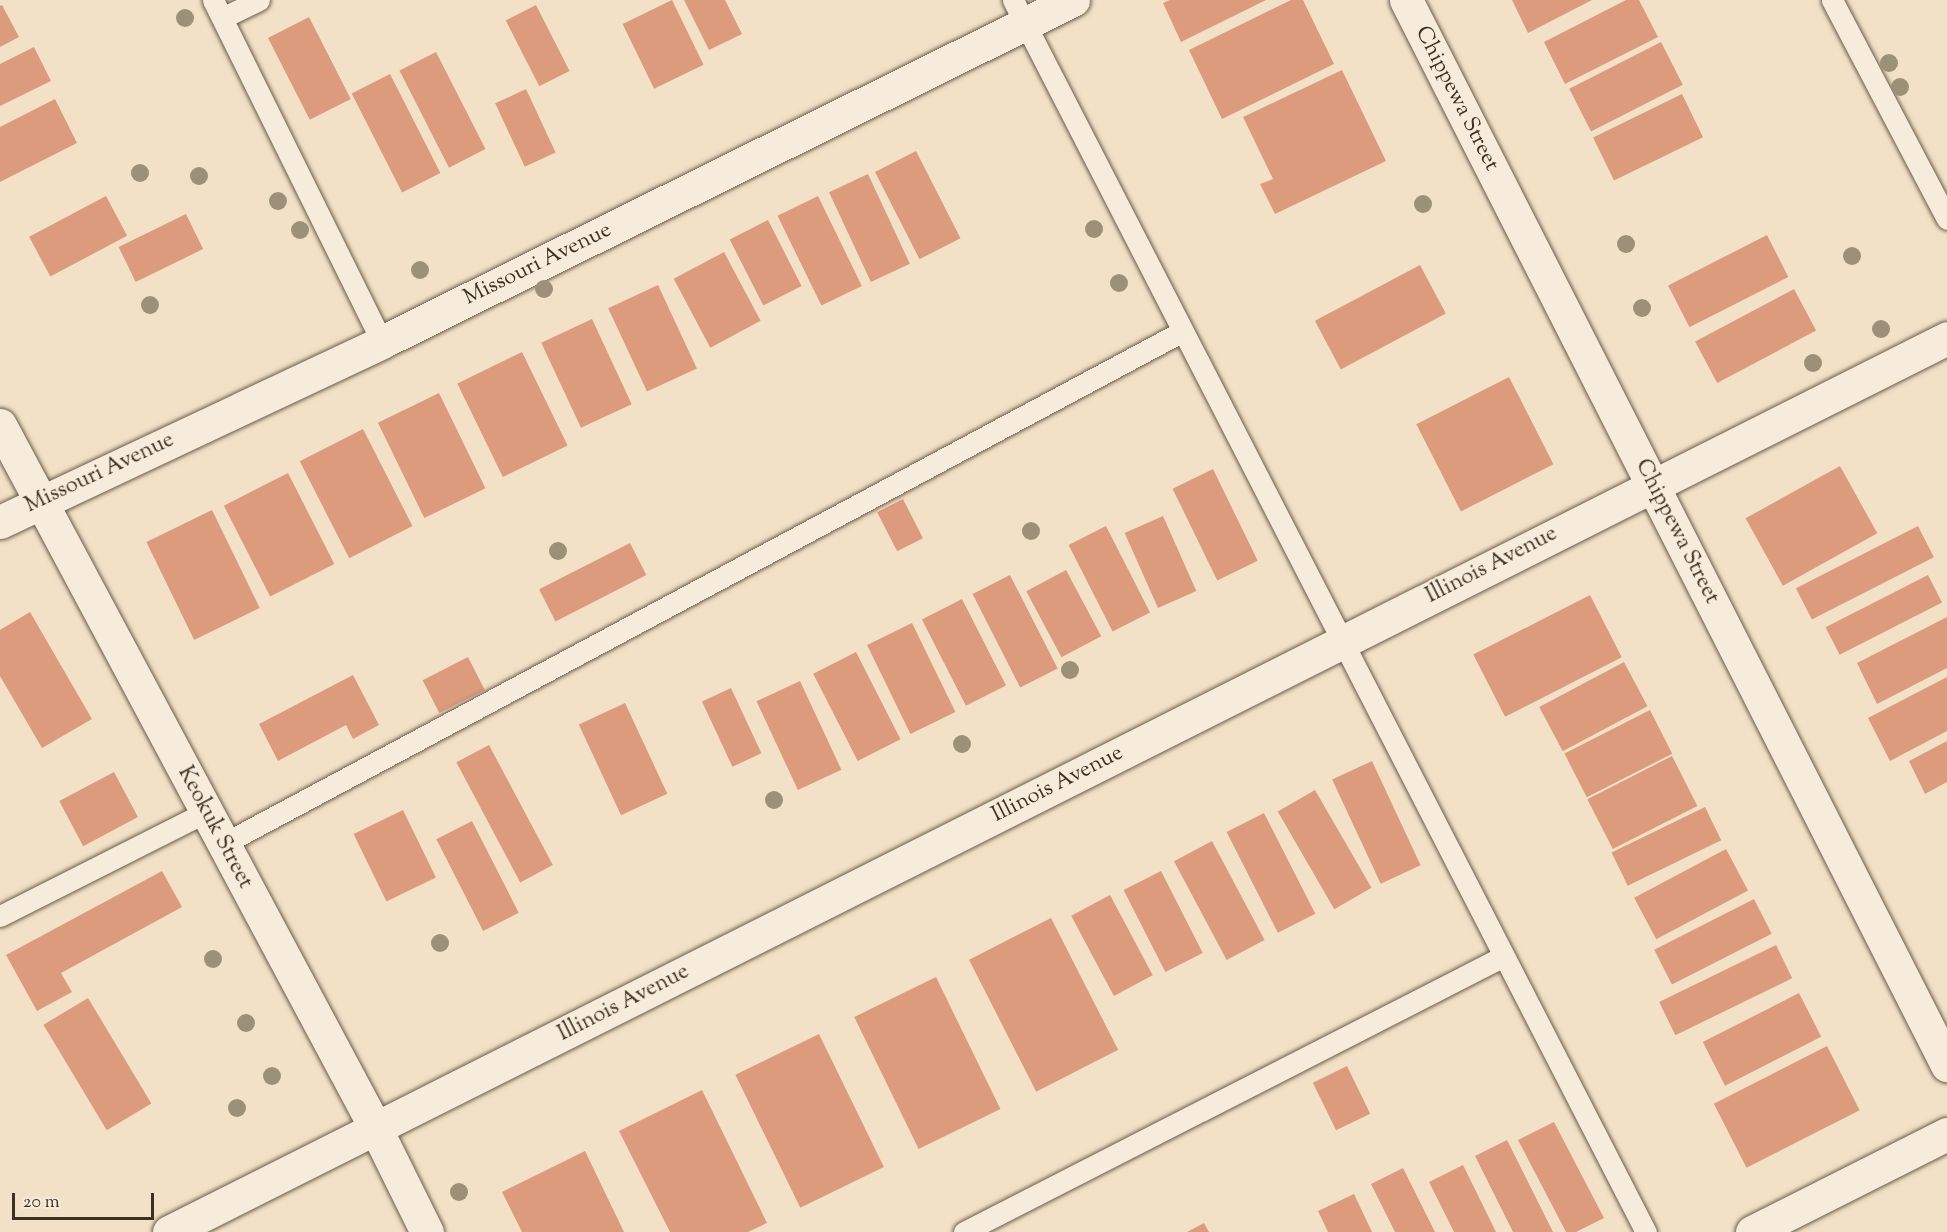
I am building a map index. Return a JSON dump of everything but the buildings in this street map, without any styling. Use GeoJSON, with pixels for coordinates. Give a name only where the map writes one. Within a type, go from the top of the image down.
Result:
{"type":"FeatureCollection","features":[{"type":"Feature","properties":{"kind":"street","name":"Missouri Avenue"},"geometry":{"type":"LineString","coordinates":[[0,522],[38,501],[382,342],[1019,12],[1073,0]]}},
{"type":"Feature","properties":{"kind":"street","name":"Chippewa Street"},"geometry":{"type":"LineString","coordinates":[[1406,0],[1947,1065]]}},
{"type":"Feature","properties":{"kind":"street","name":"Illinois Avenue"},"geometry":{"type":"LineString","coordinates":[[169,1232],[1947,338]]}},
{"type":"Feature","properties":{"kind":"street","name":"Keokuk Street"},"geometry":{"type":"LineString","coordinates":[[0,425],[38,501],[376,1129],[427,1232]]}},
{"type":"Feature","properties":{"kind":"street"},"geometry":{"type":"LineString","coordinates":[[1752,1232],[1947,1134]]}},
{"type":"Feature","properties":{"kind":"lane"},"geometry":{"type":"LineString","coordinates":[[259,0],[217,9],[382,342]]}},
{"type":"Feature","properties":{"kind":"lane"},"geometry":{"type":"LineString","coordinates":[[1832,0],[1947,219]]}},
{"type":"Feature","properties":{"kind":"lane"},"geometry":{"type":"LineString","coordinates":[[1019,12],[1646,1232]]}},
{"type":"Feature","properties":{"kind":"lane"},"geometry":{"type":"LineString","coordinates":[[223,844],[1183,331]]}},
{"type":"Feature","properties":{"kind":"lane"},"geometry":{"type":"LineString","coordinates":[[0,916],[206,812]]}},
{"type":"Feature","properties":{"kind":"lane"},"geometry":{"type":"LineString","coordinates":[[964,1232],[1504,956]]}}]}
